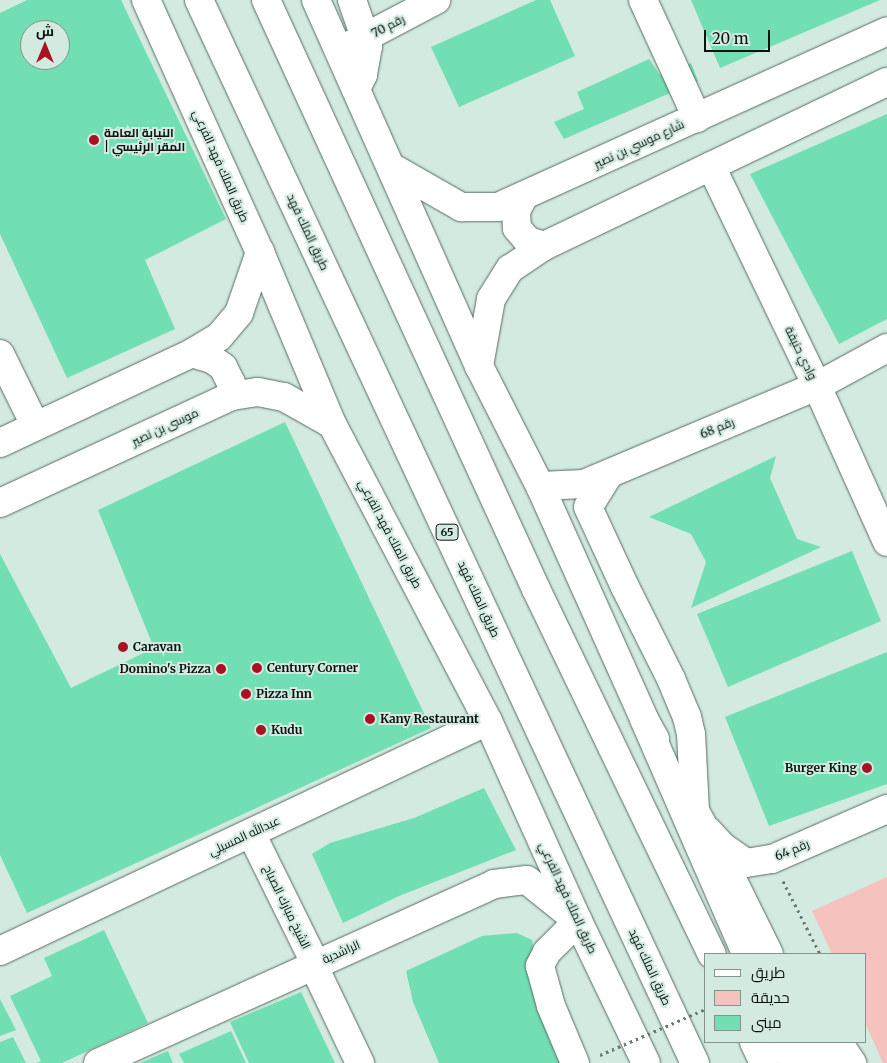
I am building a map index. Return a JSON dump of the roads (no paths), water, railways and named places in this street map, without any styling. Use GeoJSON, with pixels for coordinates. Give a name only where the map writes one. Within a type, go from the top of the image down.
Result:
{"type":"FeatureCollection","features":[{"type":"Feature","properties":{"kind":"main road","name":"طريق الملك فهد الفرعي"},"geometry":{"type":"LineString","coordinates":[[146,0],[260,252],[332,424],[488,721],[578,921],[646,1063]]}},
{"type":"Feature","properties":{"kind":"main road","name":"طريق الملك فهد"},"geometry":{"type":"LineString","coordinates":[[199,0],[695,1063]]}},
{"type":"Feature","properties":{"kind":"main road"},"geometry":{"type":"LineString","coordinates":[[266,0],[536,589],[712,953]]}},
{"type":"Feature","properties":{"kind":"main road"},"geometry":{"type":"LineString","coordinates":[[316,0],[479,366],[540,486],[563,537],[746,953]]}},
{"type":"Feature","properties":{"kind":"main road"},"geometry":{"type":"LineString","coordinates":[[352,0],[368,46],[363,75],[356,89]]}},
{"type":"Feature","properties":{"kind":"main road","name":"رقم 70"},"geometry":{"type":"LineString","coordinates":[[339,51],[436,0]]}},
{"type":"Feature","properties":{"kind":"main road"},"geometry":{"type":"LineString","coordinates":[[643,0],[697,118]]}},
{"type":"Feature","properties":{"kind":"main road","name":"شارع موسي بن نصير"},"geometry":{"type":"LineString","coordinates":[[391,167],[461,206],[485,209],[498,207],[887,31]]}},
{"type":"Feature","properties":{"kind":"main road"},"geometry":{"type":"LineString","coordinates":[[479,366],[491,299],[510,269],[544,246],[887,82]]}},
{"type":"Feature","properties":{"kind":"main road","name":"وادي حنيفة"},"geometry":{"type":"LineString","coordinates":[[711,166],[817,386],[887,542]]}},
{"type":"Feature","properties":{"kind":"main road"},"geometry":{"type":"LineString","coordinates":[[524,196],[516,211],[517,228],[528,241],[544,246]]}},
{"type":"Feature","properties":{"kind":"main road"},"geometry":{"type":"LineString","coordinates":[[0,443],[192,353],[219,337],[239,313],[260,252]]}},
{"type":"Feature","properties":{"kind":"main road","name":"رقم 68"},"geometry":{"type":"LineString","coordinates":[[540,486],[584,484],[817,386],[887,348]]}},
{"type":"Feature","properties":{"kind":"main road"},"geometry":{"type":"LineString","coordinates":[[192,353],[212,359],[223,366],[231,383],[232,396]]}},
{"type":"Feature","properties":{"kind":"main road"},"geometry":{"type":"LineString","coordinates":[[0,354],[35,425]]}},
{"type":"Feature","properties":{"kind":"main road","name":"موسى بن نصير"},"geometry":{"type":"LineString","coordinates":[[0,503],[232,396],[258,392],[284,397],[332,424]]}},
{"type":"Feature","properties":{"kind":"main road"},"geometry":{"type":"LineString","coordinates":[[563,537],[588,507],[609,474]]}},
{"type":"Feature","properties":{"kind":"main road"},"geometry":{"type":"LineString","coordinates":[[588,507],[625,587],[672,679],[687,717],[692,743],[699,818]]}},
{"type":"Feature","properties":{"kind":"main road"},"geometry":{"type":"LineString","coordinates":[[644,719],[699,818],[768,953]]}},
{"type":"Feature","properties":{"kind":"main road","name":"عبدالله المسيلي"},"geometry":{"type":"LineString","coordinates":[[0,951],[488,721]]}},
{"type":"Feature","properties":{"kind":"main road","name":"رقم 64"},"geometry":{"type":"LineString","coordinates":[[699,818],[723,847],[746,863],[772,859],[887,809]]}},
{"type":"Feature","properties":{"kind":"main road","name":"الشيخ مبارك الصباح"},"geometry":{"type":"LineString","coordinates":[[251,833],[315,963],[318,975],[360,1063]]}},
{"type":"Feature","properties":{"kind":"main road","name":"الراشدية"},"geometry":{"type":"LineString","coordinates":[[98,1063],[315,963],[494,884],[527,880],[578,921]]}},
{"type":"Feature","properties":{"kind":"main road"},"geometry":{"type":"LineString","coordinates":[[578,921],[547,952],[540,966],[551,1006],[588,1059]]}},
{"type":"Feature","properties":{"kind":"main road"},"geometry":{"type":"LineString","coordinates":[[754,1043],[764,1063]]}},
{"type":"Feature","properties":{"kind":"main road"},"geometry":{"type":"LineString","coordinates":[[784,1043],[793,1063]]}},
{"type":"Feature","properties":{"kind":"main road"},"geometry":{"type":"LineString","coordinates":[[812,1043],[822,1063]]}},
{"type":"Feature","properties":{"kind":"main road"},"geometry":{"type":"LineString","coordinates":[[832,1043],[840,1045],[852,1063]]}},
{"type":"Feature","properties":{"kind":"place","name":"النيابة العامة | المقر الرئيسي"},"geometry":{"type":"Point","coordinates":[94,140]}},
{"type":"Feature","properties":{"kind":"place","name":"Caravan"},"geometry":{"type":"Point","coordinates":[123,647]}},
{"type":"Feature","properties":{"kind":"place","name":"Century Corner"},"geometry":{"type":"Point","coordinates":[257,668]}},
{"type":"Feature","properties":{"kind":"place","name":"Domino's Pizza"},"geometry":{"type":"Point","coordinates":[221,669]}},
{"type":"Feature","properties":{"kind":"place","name":"Pizza Inn"},"geometry":{"type":"Point","coordinates":[246,694]}},
{"type":"Feature","properties":{"kind":"place","name":"Kany Restaurant"},"geometry":{"type":"Point","coordinates":[370,719]}},
{"type":"Feature","properties":{"kind":"place","name":"Kudu"},"geometry":{"type":"Point","coordinates":[261,730]}},
{"type":"Feature","properties":{"kind":"place","name":"Burger King"},"geometry":{"type":"Point","coordinates":[867,768]}}]}
